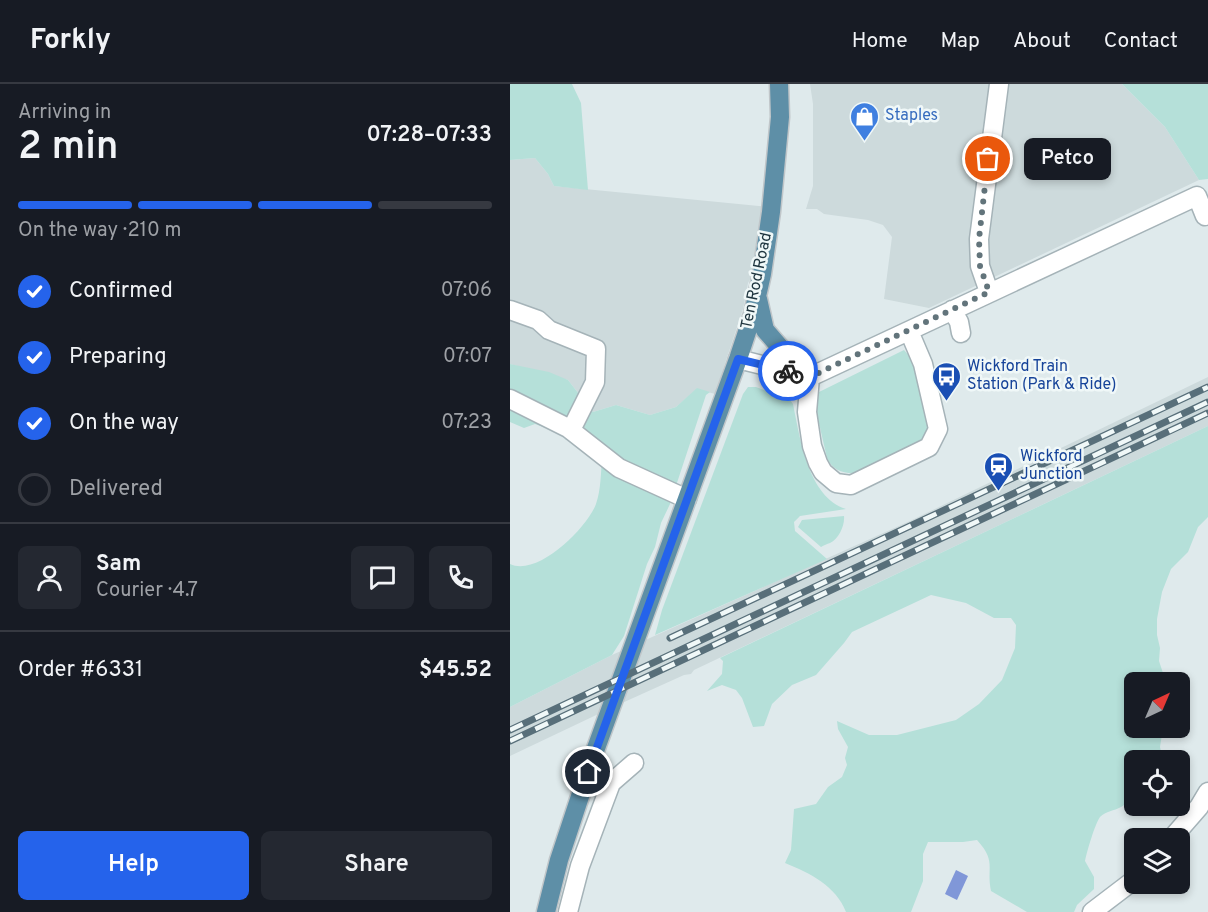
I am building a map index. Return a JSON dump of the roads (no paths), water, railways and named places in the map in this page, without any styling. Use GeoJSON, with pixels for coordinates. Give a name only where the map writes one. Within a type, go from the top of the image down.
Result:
{"type":"FeatureCollection","features":[{"type":"Feature","properties":{"kind":"main road","name":"Ten Rod Road"},"geometry":{"type":"LineString","coordinates":[[546,912],[559,860],[595,751],[738,359],[757,296],[771,212],[780,117],[778,84]]}},
{"type":"Feature","properties":{"kind":"main road"},"geometry":{"type":"LineString","coordinates":[[757,296],[765,330],[807,376]]}},
{"type":"Feature","properties":{"kind":"street"},"geometry":{"type":"LineString","coordinates":[[989,292],[980,266],[979,239],[999,84]]}},
{"type":"Feature","properties":{"kind":"street"},"geometry":{"type":"LineString","coordinates":[[738,359],[807,376],[909,331],[1197,196],[1205,216]]}},
{"type":"Feature","properties":{"kind":"street"},"geometry":{"type":"LineString","coordinates":[[510,310],[538,320],[549,330],[596,349],[595,382],[571,430]]}},
{"type":"Feature","properties":{"kind":"street"},"geometry":{"type":"LineString","coordinates":[[952,310],[959,322],[961,333]]}},
{"type":"Feature","properties":{"kind":"street"},"geometry":{"type":"LineString","coordinates":[[807,376],[807,412],[812,446],[818,463],[823,472],[836,483],[851,486],[929,447],[938,429],[923,364],[909,331]]}},
{"type":"Feature","properties":{"kind":"street"},"geometry":{"type":"LineString","coordinates":[[510,399],[571,430],[619,468],[687,499]]}},
{"type":"Feature","properties":{"kind":"street"},"geometry":{"type":"LineString","coordinates":[[568,912],[580,866],[611,783],[634,763]]}},
{"type":"Feature","properties":{"kind":"street"},"geometry":{"type":"LineString","coordinates":[[1181,828],[1199,807],[1208,792]]}},
{"type":"Feature","properties":{"kind":"street"},"geometry":{"type":"LineString","coordinates":[[1092,912],[1124,888]]}},
{"type":"Feature","properties":{"kind":"water"},"geometry":{"type":"Polygon","coordinates":[[[956,870],[968,876],[957,900],[945,894],[956,870]]]}},
{"type":"Feature","properties":{"kind":"railway"},"geometry":{"type":"LineString","coordinates":[[670,638],[1208,387]]}},
{"type":"Feature","properties":{"kind":"railway"},"geometry":{"type":"LineString","coordinates":[[510,730],[1208,402]]}},
{"type":"Feature","properties":{"kind":"railway"},"geometry":{"type":"LineString","coordinates":[[510,741],[1208,413]]}},
{"type":"Feature","properties":{"kind":"place","name":"Staples"},"geometry":{"type":"Point","coordinates":[864,142]}},
{"type":"Feature","properties":{"kind":"place","name":"Petco"},"geometry":{"type":"Point","coordinates":[988,159]}},
{"type":"Feature","properties":{"kind":"place","name":"Wickford Train Station (Park & Ride)"},"geometry":{"type":"Point","coordinates":[946,402]}},
{"type":"Feature","properties":{"kind":"place","name":"Wickford Junction"},"geometry":{"type":"Point","coordinates":[999,492]}}]}
